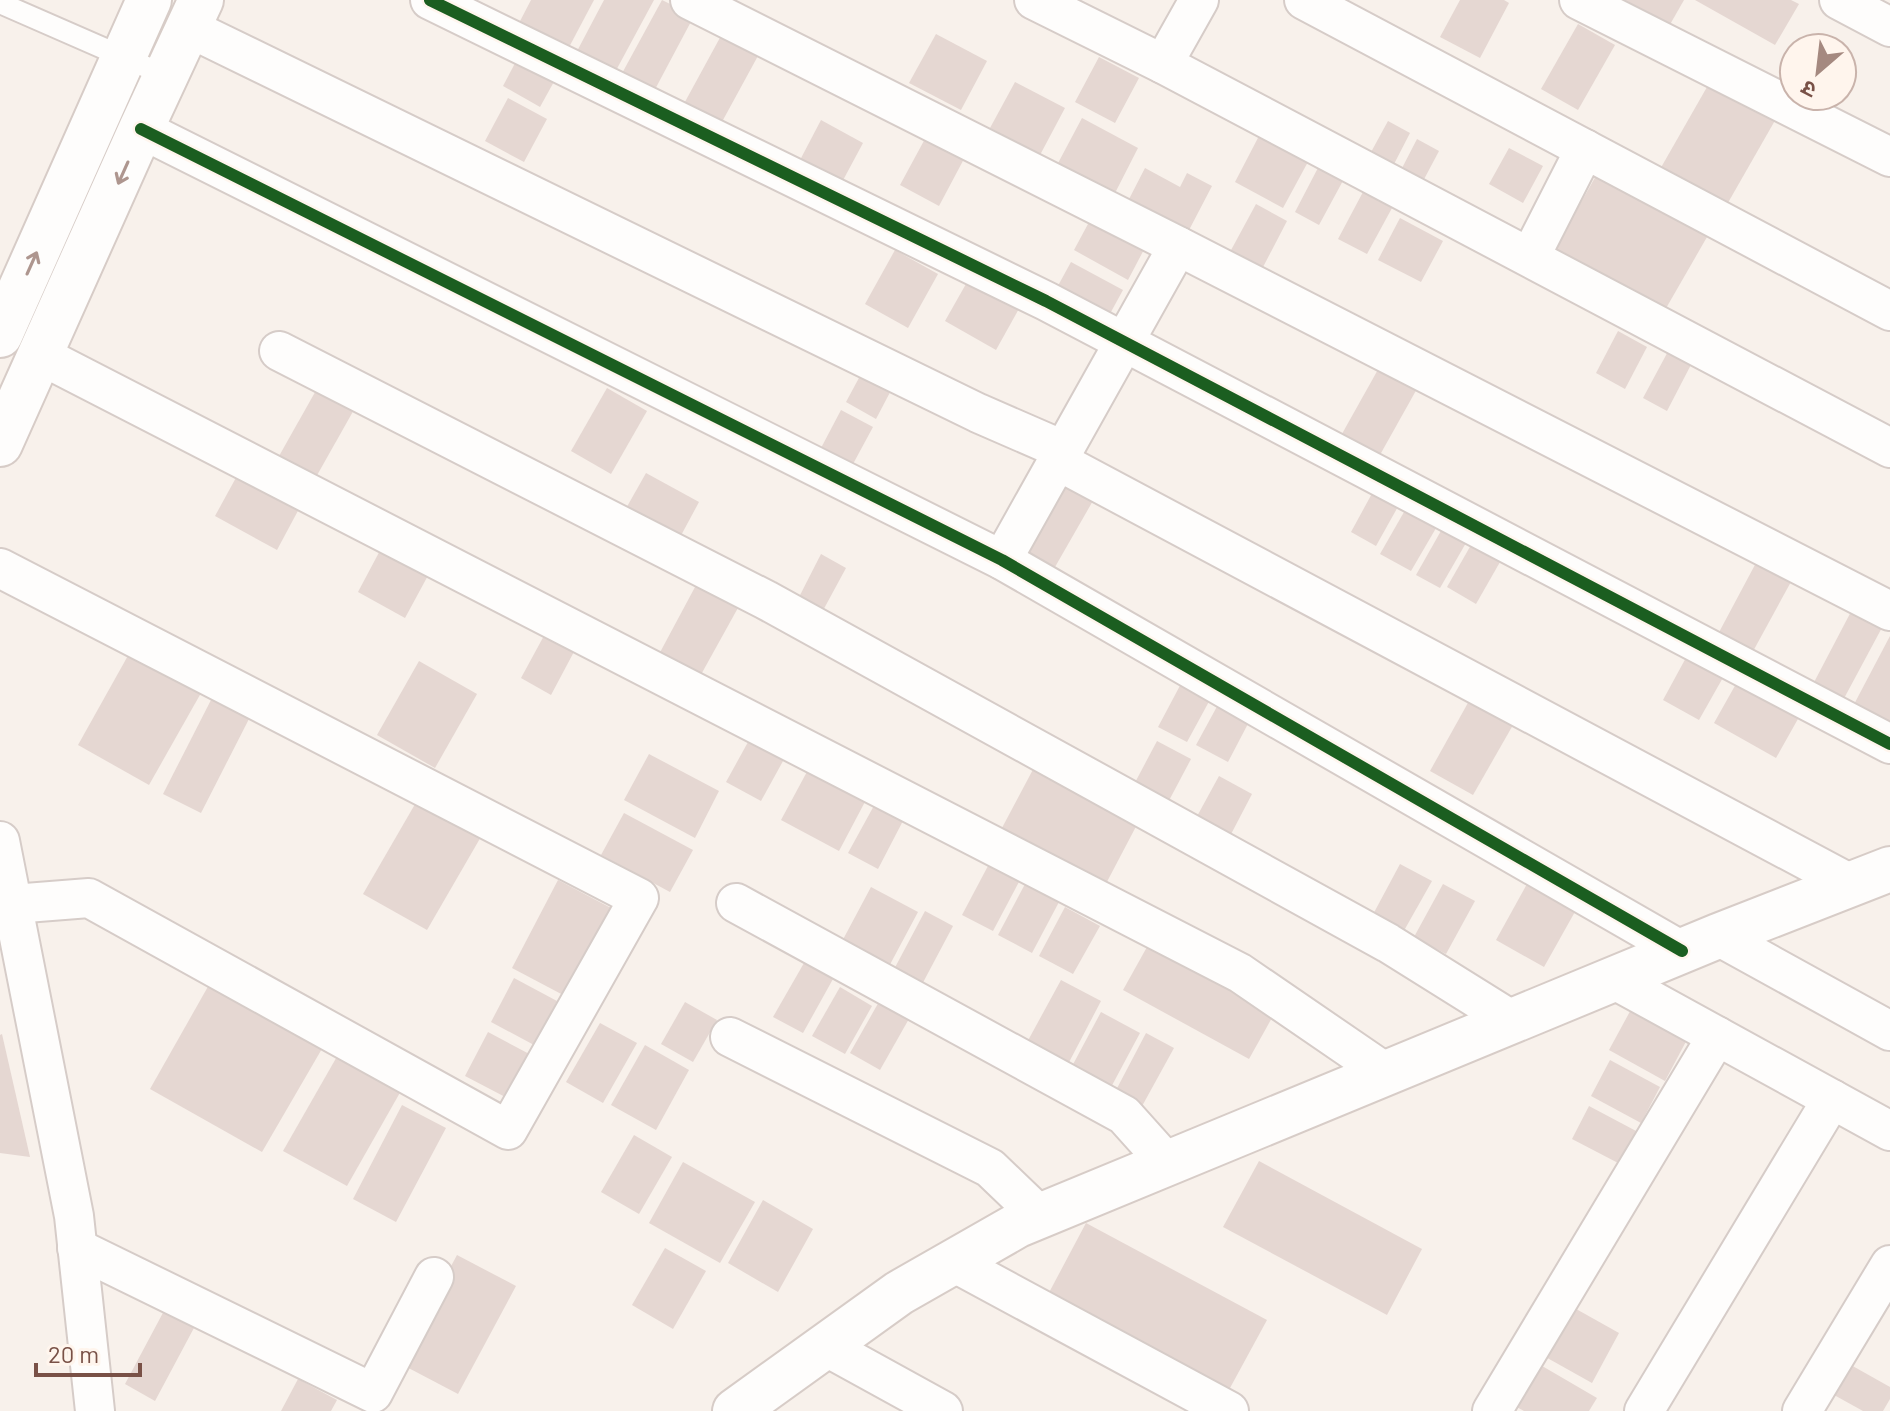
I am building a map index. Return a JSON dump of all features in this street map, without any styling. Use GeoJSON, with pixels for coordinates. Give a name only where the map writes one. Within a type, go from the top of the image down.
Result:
{"type":"FeatureCollection","features":[{"type":"Feature","properties":{"kind":"street"},"geometry":{"type":"LineString","coordinates":[[0,335],[149,0]]}},
{"type":"Feature","properties":{"kind":"street"},"geometry":{"type":"LineString","coordinates":[[430,0],[1046,301],[1890,744]]}},
{"type":"Feature","properties":{"kind":"street"},"geometry":{"type":"LineString","coordinates":[[690,0],[1890,611]]}},
{"type":"Feature","properties":{"kind":"street"},"geometry":{"type":"LineString","coordinates":[[1034,0],[1163,64],[1890,448]]}},
{"type":"Feature","properties":{"kind":"street"},"geometry":{"type":"LineString","coordinates":[[1163,64],[1199,0]]}},
{"type":"Feature","properties":{"kind":"street"},"geometry":{"type":"LineString","coordinates":[[1304,0],[1890,311]]}},
{"type":"Feature","properties":{"kind":"street"},"geometry":{"type":"LineString","coordinates":[[1579,0],[1890,157]]}},
{"type":"Feature","properties":{"kind":"street"},"geometry":{"type":"LineString","coordinates":[[1839,0],[1890,27]]}},
{"type":"Feature","properties":{"kind":"street"},"geometry":{"type":"LineString","coordinates":[[0,444],[195,14],[1060,455],[1874,881]]}},
{"type":"Feature","properties":{"kind":"street"},"geometry":{"type":"LineString","coordinates":[[141,129],[1002,560],[1700,943],[1890,1031]]}},
{"type":"Feature","properties":{"kind":"street"},"geometry":{"type":"LineString","coordinates":[[1530,257],[1585,149]]}},
{"type":"Feature","properties":{"kind":"street"},"geometry":{"type":"LineString","coordinates":[[1002,560],[1178,246]]}},
{"type":"Feature","properties":{"kind":"street"},"geometry":{"type":"LineString","coordinates":[[279,351],[766,600],[1388,943],[1513,1021]]}},
{"type":"Feature","properties":{"kind":"street"},"geometry":{"type":"LineString","coordinates":[[40,355],[1240,973],[1386,1073]]}},
{"type":"Feature","properties":{"kind":"street"},"geometry":{"type":"LineString","coordinates":[[0,568],[639,898],[508,1130],[89,898],[13,904]]}},
{"type":"Feature","properties":{"kind":"street"},"geometry":{"type":"LineString","coordinates":[[0,841],[74,1216],[95,1411]]}},
{"type":"Feature","properties":{"kind":"street"},"geometry":{"type":"LineString","coordinates":[[735,1411],[899,1293],[1018,1225],[1700,943],[1874,881]]}},
{"type":"Feature","properties":{"kind":"street"},"geometry":{"type":"LineString","coordinates":[[736,903],[1124,1115],[1167,1163]]}},
{"type":"Feature","properties":{"kind":"street"},"geometry":{"type":"LineString","coordinates":[[1613,979],[1890,1131]]}},
{"type":"Feature","properties":{"kind":"street"},"geometry":{"type":"LineString","coordinates":[[1492,1411],[1717,1036]]}},
{"type":"Feature","properties":{"kind":"street"},"geometry":{"type":"LineString","coordinates":[[730,1037],[990,1168],[1040,1216]]}},
{"type":"Feature","properties":{"kind":"street"},"geometry":{"type":"LineString","coordinates":[[1644,1411],[1832,1099]]}},
{"type":"Feature","properties":{"kind":"street"},"geometry":{"type":"LineString","coordinates":[[77,1248],[373,1393],[434,1277]]}},
{"type":"Feature","properties":{"kind":"street"},"geometry":{"type":"LineString","coordinates":[[953,1262],[1229,1411]]}},
{"type":"Feature","properties":{"kind":"street"},"geometry":{"type":"LineString","coordinates":[[1802,1411],[1890,1265]]}},
{"type":"Feature","properties":{"kind":"street"},"geometry":{"type":"LineString","coordinates":[[825,1346],[943,1411]]}},
{"type":"Feature","properties":{"kind":"lane"},"geometry":{"type":"LineString","coordinates":[[0,3],[167,76]]}},
{"type":"Feature","properties":{"kind":"building"},"geometry":{"type":"Polygon","coordinates":[[[531,0],[594,0],[567,51],[518,25],[531,0]]]}},
{"type":"Feature","properties":{"kind":"building"},"geometry":{"type":"Polygon","coordinates":[[[604,0],[654,0],[613,76],[575,55],[604,0]]]}},
{"type":"Feature","properties":{"kind":"building"},"geometry":{"type":"Polygon","coordinates":[[[662,0],[694,16],[652,95],[620,77],[662,0]]]}},
{"type":"Feature","properties":{"kind":"building"},"geometry":{"type":"Polygon","coordinates":[[[1460,0],[1504,0],[1509,3],[1480,58],[1440,37],[1460,0]]]}},
{"type":"Feature","properties":{"kind":"building"},"geometry":{"type":"Polygon","coordinates":[[[1602,0],[1684,0],[1664,35],[1602,0]]]}},
{"type":"Feature","properties":{"kind":"building"},"geometry":{"type":"Polygon","coordinates":[[[1695,0],[1791,0],[1799,4],[1783,32],[1778,32],[1775,45],[1695,0]]]}},
{"type":"Feature","properties":{"kind":"building"},"geometry":{"type":"Polygon","coordinates":[[[1578,24],[1615,45],[1578,110],[1541,89],[1578,24]]]}},
{"type":"Feature","properties":{"kind":"building"},"geometry":{"type":"Polygon","coordinates":[[[722,34],[759,54],[717,131],[680,111],[722,34]]]}},
{"type":"Feature","properties":{"kind":"building"},"geometry":{"type":"Polygon","coordinates":[[[936,34],[987,61],[961,110],[909,83],[936,34]]]}},
{"type":"Feature","properties":{"kind":"building"},"geometry":{"type":"Polygon","coordinates":[[[523,48],[561,69],[540,107],[503,86],[523,48]]]}},
{"type":"Feature","properties":{"kind":"building"},"geometry":{"type":"Polygon","coordinates":[[[1099,57],[1139,78],[1115,123],[1075,102],[1099,57]]]}},
{"type":"Feature","properties":{"kind":"building"},"geometry":{"type":"Polygon","coordinates":[[[1715,73],[1778,108],[1780,112],[1725,208],[1659,171],[1715,73]]]}},
{"type":"Feature","properties":{"kind":"building"},"geometry":{"type":"Polygon","coordinates":[[[1015,82],[1065,108],[1040,155],[990,128],[1015,82]]]}},
{"type":"Feature","properties":{"kind":"building"},"geometry":{"type":"Polygon","coordinates":[[[508,98],[547,119],[524,162],[485,141],[508,98]]]}},
{"type":"Feature","properties":{"kind":"building"},"geometry":{"type":"Polygon","coordinates":[[[1082,118],[1138,148],[1114,195],[1057,165],[1082,118]]]}},
{"type":"Feature","properties":{"kind":"building"},"geometry":{"type":"Polygon","coordinates":[[[821,120],[863,143],[841,184],[799,162],[821,120]]]}},
{"type":"Feature","properties":{"kind":"building"},"geometry":{"type":"Polygon","coordinates":[[[1388,121],[1410,133],[1393,166],[1370,154],[1388,121]]]}},
{"type":"Feature","properties":{"kind":"building"},"geometry":{"type":"Polygon","coordinates":[[[1260,134],[1309,160],[1283,208],[1235,182],[1260,134]]]}},
{"type":"Feature","properties":{"kind":"building"},"geometry":{"type":"Polygon","coordinates":[[[926,137],[965,157],[939,206],[900,185],[926,137]]]}},
{"type":"Feature","properties":{"kind":"building"},"geometry":{"type":"Polygon","coordinates":[[[1417,139],[1439,151],[1422,183],[1400,172],[1417,139]]]}},
{"type":"Feature","properties":{"kind":"building"},"geometry":{"type":"Polygon","coordinates":[[[1509,148],[1543,166],[1523,203],[1489,184],[1509,148]]]}},
{"type":"Feature","properties":{"kind":"building"},"geometry":{"type":"Polygon","coordinates":[[[1320,164],[1345,177],[1319,225],[1295,212],[1320,164]]]}},
{"type":"Feature","properties":{"kind":"building"},"geometry":{"type":"Polygon","coordinates":[[[1145,168],[1180,187],[1187,173],[1212,186],[1188,232],[1127,203],[1145,168]]]}},
{"type":"Feature","properties":{"kind":"building"},"geometry":{"type":"Polygon","coordinates":[[[1597,174],[1707,237],[1661,317],[1552,254],[1597,174]]]}},
{"type":"Feature","properties":{"kind":"building"},"geometry":{"type":"Polygon","coordinates":[[[1363,192],[1392,208],[1367,254],[1338,239],[1363,192]]]}},
{"type":"Feature","properties":{"kind":"building"},"geometry":{"type":"Polygon","coordinates":[[[1256,204],[1287,221],[1262,269],[1230,252],[1256,204]]]}},
{"type":"Feature","properties":{"kind":"building"},"geometry":{"type":"Polygon","coordinates":[[[1095,211],[1149,240],[1128,280],[1074,250],[1095,211]]]}},
{"type":"Feature","properties":{"kind":"building"},"geometry":{"type":"Polygon","coordinates":[[[1400,218],[1443,241],[1421,282],[1378,260],[1400,218]]]}},
{"type":"Feature","properties":{"kind":"building"},"geometry":{"type":"Polygon","coordinates":[[[895,250],[938,274],[908,328],[865,304],[895,250]]]}},
{"type":"Feature","properties":{"kind":"building"},"geometry":{"type":"Polygon","coordinates":[[[1071,262],[1123,290],[1106,321],[1054,293],[1071,262]]]}},
{"type":"Feature","properties":{"kind":"building"},"geometry":{"type":"Polygon","coordinates":[[[975,268],[1026,296],[996,350],[945,321],[975,268]]]}},
{"type":"Feature","properties":{"kind":"building"},"geometry":{"type":"Polygon","coordinates":[[[1618,331],[1647,347],[1625,389],[1596,373],[1618,331]]]}},
{"type":"Feature","properties":{"kind":"building"},"geometry":{"type":"Polygon","coordinates":[[[1672,344],[1695,357],[1667,411],[1643,398],[1672,344]]]}},
{"type":"Feature","properties":{"kind":"building"},"geometry":{"type":"Polygon","coordinates":[[[867,363],[897,379],[876,419],[846,402],[867,363]]]}},
{"type":"Feature","properties":{"kind":"building"},"geometry":{"type":"Polygon","coordinates":[[[1380,366],[1418,387],[1376,462],[1338,441],[1380,366]]]}},
{"type":"Feature","properties":{"kind":"building"},"geometry":{"type":"Polygon","coordinates":[[[323,378],[360,399],[311,486],[274,465],[323,378]]]}},
{"type":"Feature","properties":{"kind":"building"},"geometry":{"type":"Polygon","coordinates":[[[607,388],[647,411],[611,474],[571,451],[607,388]]]}},
{"type":"Feature","properties":{"kind":"building"},"geometry":{"type":"Polygon","coordinates":[[[841,410],[873,427],[853,464],[821,448],[841,410]]]}},
{"type":"Feature","properties":{"kind":"building"},"geometry":{"type":"Polygon","coordinates":[[[646,473],[699,502],[678,541],[624,512],[646,473]]]}},
{"type":"Feature","properties":{"kind":"building"},"geometry":{"type":"Polygon","coordinates":[[[238,474],[300,507],[277,550],[215,516],[238,474]]]}},
{"type":"Feature","properties":{"kind":"building"},"geometry":{"type":"Polygon","coordinates":[[[1055,477],[1094,499],[1051,574],[1012,552],[1055,477]]]}},
{"type":"Feature","properties":{"kind":"building"},"geometry":{"type":"Polygon","coordinates":[[[1375,488],[1400,503],[1376,546],[1351,532],[1375,488]]]}},
{"type":"Feature","properties":{"kind":"building"},"geometry":{"type":"Polygon","coordinates":[[[1408,505],[1439,523],[1411,571],[1380,554],[1408,505]]]}},
{"type":"Feature","properties":{"kind":"building"},"geometry":{"type":"Polygon","coordinates":[[[1446,522],[1470,536],[1440,588],[1416,575],[1446,522]]]}},
{"type":"Feature","properties":{"kind":"building"},"geometry":{"type":"Polygon","coordinates":[[[1475,538],[1504,555],[1476,604],[1447,587],[1475,538]]]}},
{"type":"Feature","properties":{"kind":"building"},"geometry":{"type":"Polygon","coordinates":[[[384,543],[431,570],[405,618],[358,592],[384,543]]]}},
{"type":"Feature","properties":{"kind":"building"},"geometry":{"type":"Polygon","coordinates":[[[821,554],[846,568],[820,616],[796,603],[821,554]]]}},
{"type":"Feature","properties":{"kind":"building"},"geometry":{"type":"Polygon","coordinates":[[[1757,561],[1792,580],[1751,655],[1717,636],[1757,561]]]}},
{"type":"Feature","properties":{"kind":"building"},"geometry":{"type":"Polygon","coordinates":[[[702,574],[744,597],[698,680],[657,658],[702,574]]]}},
{"type":"Feature","properties":{"kind":"building"},"geometry":{"type":"Polygon","coordinates":[[[1854,606],[1885,622],[1841,704],[1811,688],[1854,606]]]}},
{"type":"Feature","properties":{"kind":"building"},"geometry":{"type":"Polygon","coordinates":[[[546,632],[576,648],[551,695],[521,678],[546,632]]]}},
{"type":"Feature","properties":{"kind":"building"},"geometry":{"type":"Polygon","coordinates":[[[1890,636],[1890,720],[1886,728],[1851,710],[1890,636]]]}},
{"type":"Feature","properties":{"kind":"building"},"geometry":{"type":"Polygon","coordinates":[[[130,652],[201,693],[149,785],[78,745],[130,652]]]}},
{"type":"Feature","properties":{"kind":"building"},"geometry":{"type":"Polygon","coordinates":[[[1688,654],[1725,674],[1699,720],[1663,700],[1688,654]]]}},
{"type":"Feature","properties":{"kind":"building"},"geometry":{"type":"Polygon","coordinates":[[[419,661],[477,694],[435,768],[377,735],[419,661]]]}},
{"type":"Feature","properties":{"kind":"building"},"geometry":{"type":"Polygon","coordinates":[[[1741,675],[1803,710],[1776,758],[1714,723],[1741,675]]]}},
{"type":"Feature","properties":{"kind":"building"},"geometry":{"type":"Polygon","coordinates":[[[1183,680],[1212,696],[1187,742],[1158,727],[1183,680]]]}},
{"type":"Feature","properties":{"kind":"building"},"geometry":{"type":"Polygon","coordinates":[[[212,698],[250,717],[201,813],[163,794],[212,698]]]}},
{"type":"Feature","properties":{"kind":"building"},"geometry":{"type":"Polygon","coordinates":[[[1220,701],[1251,718],[1228,762],[1196,745],[1220,701]]]}},
{"type":"Feature","properties":{"kind":"building"},"geometry":{"type":"Polygon","coordinates":[[[1469,701],[1513,725],[1473,795],[1430,771],[1469,701]]]}},
{"type":"Feature","properties":{"kind":"building"},"geometry":{"type":"Polygon","coordinates":[[[753,733],[788,752],[761,801],[726,782],[753,733]]]}},
{"type":"Feature","properties":{"kind":"building"},"geometry":{"type":"Polygon","coordinates":[[[1157,741],[1191,759],[1164,810],[1130,792],[1157,741]]]}},
{"type":"Feature","properties":{"kind":"building"},"geometry":{"type":"Polygon","coordinates":[[[649,754],[719,791],[695,838],[624,800],[649,754]]]}},
{"type":"Feature","properties":{"kind":"building"},"geometry":{"type":"Polygon","coordinates":[[[1037,762],[1141,817],[1099,897],[995,841],[1037,762]]]}},
{"type":"Feature","properties":{"kind":"building"},"geometry":{"type":"Polygon","coordinates":[[[809,768],[867,798],[839,851],[781,820],[809,768]]]}},
{"type":"Feature","properties":{"kind":"building"},"geometry":{"type":"Polygon","coordinates":[[[1219,776],[1252,794],[1229,838],[1195,820],[1219,776]]]}},
{"type":"Feature","properties":{"kind":"building"},"geometry":{"type":"Polygon","coordinates":[[[418,799],[482,835],[427,930],[363,894],[418,799]]]}},
{"type":"Feature","properties":{"kind":"building"},"geometry":{"type":"Polygon","coordinates":[[[876,802],[905,817],[878,869],[848,853],[876,802]]]}},
{"type":"Feature","properties":{"kind":"building"},"geometry":{"type":"Polygon","coordinates":[[[624,813],[693,850],[670,892],[601,855],[624,813]]]}},
{"type":"Feature","properties":{"kind":"building"},"geometry":{"type":"Polygon","coordinates":[[[989,864],[1020,880],[993,931],[962,915],[989,864]]]}},
{"type":"Feature","properties":{"kind":"building"},"geometry":{"type":"Polygon","coordinates":[[[1400,864],[1432,881],[1401,936],[1370,920],[1400,864]]]}},
{"type":"Feature","properties":{"kind":"building"},"geometry":{"type":"Polygon","coordinates":[[[558,880],[611,908],[565,996],[512,968],[558,880]]]}},
{"type":"Feature","properties":{"kind":"building"},"geometry":{"type":"Polygon","coordinates":[[[1528,882],[1576,910],[1544,967],[1496,940],[1528,882]]]}},
{"type":"Feature","properties":{"kind":"building"},"geometry":{"type":"Polygon","coordinates":[[[1025,884],[1059,902],[1032,953],[998,935],[1025,884]]]}},
{"type":"Feature","properties":{"kind":"building"},"geometry":{"type":"Polygon","coordinates":[[[1443,884],[1475,901],[1446,954],[1414,937],[1443,884]]]}},
{"type":"Feature","properties":{"kind":"building"},"geometry":{"type":"Polygon","coordinates":[[[871,887],[918,912],[886,972],[839,947],[871,887]]]}},
{"type":"Feature","properties":{"kind":"building"},"geometry":{"type":"Polygon","coordinates":[[[1065,907],[1100,926],[1073,974],[1039,956],[1065,907]]]}},
{"type":"Feature","properties":{"kind":"building"},"geometry":{"type":"Polygon","coordinates":[[[925,911],[953,926],[919,990],[891,975],[925,911]]]}},
{"type":"Feature","properties":{"kind":"building"},"geometry":{"type":"Polygon","coordinates":[[[1152,938],[1278,1007],[1249,1059],[1123,990],[1152,938]]]}},
{"type":"Feature","properties":{"kind":"building"},"geometry":{"type":"Polygon","coordinates":[[[804,963],[833,979],[803,1033],[773,1017],[804,963]]]}},
{"type":"Feature","properties":{"kind":"building"},"geometry":{"type":"Polygon","coordinates":[[[514,978],[557,1001],[534,1045],[491,1022],[514,978]]]}},
{"type":"Feature","properties":{"kind":"building"},"geometry":{"type":"Polygon","coordinates":[[[1061,980],[1101,1001],[1066,1068],[1025,1046],[1061,980]]]}},
{"type":"Feature","properties":{"kind":"building"},"geometry":{"type":"Polygon","coordinates":[[[210,983],[323,1047],[262,1152],[150,1089],[210,983]]]}},
{"type":"Feature","properties":{"kind":"building"},"geometry":{"type":"Polygon","coordinates":[[[840,987],[872,1006],[845,1054],[812,1036],[840,987]]]}},
{"type":"Feature","properties":{"kind":"building"},"geometry":{"type":"Polygon","coordinates":[[[880,1000],[910,1017],[880,1070],[850,1053],[880,1000]]]}},
{"type":"Feature","properties":{"kind":"building"},"geometry":{"type":"Polygon","coordinates":[[[685,1002],[717,1020],[693,1062],[661,1044],[685,1002]]]}},
{"type":"Feature","properties":{"kind":"building"},"geometry":{"type":"Polygon","coordinates":[[[1634,1004],[1690,1034],[1665,1081],[1609,1050],[1634,1004]]]}},
{"type":"Feature","properties":{"kind":"building"},"geometry":{"type":"Polygon","coordinates":[[[1101,1012],[1140,1033],[1109,1091],[1070,1070],[1101,1012]]]}},
{"type":"Feature","properties":{"kind":"building"},"geometry":{"type":"Polygon","coordinates":[[[600,1023],[637,1043],[603,1103],[566,1082],[600,1023]]]}},
{"type":"Feature","properties":{"kind":"building"},"geometry":{"type":"Polygon","coordinates":[[[488,1032],[535,1057],[511,1100],[465,1076],[488,1032]]]}},
{"type":"Feature","properties":{"kind":"building"},"geometry":{"type":"Polygon","coordinates":[[[1146,1033],[1174,1048],[1141,1108],[1114,1094],[1146,1033]]]}},
{"type":"Feature","properties":{"kind":"building"},"geometry":{"type":"Polygon","coordinates":[[[2,1034],[30,1157],[0,1153],[2,1034]]]}},
{"type":"Feature","properties":{"kind":"building"},"geometry":{"type":"Polygon","coordinates":[[[645,1045],[689,1070],[656,1130],[611,1105],[645,1045]]]}},
{"type":"Feature","properties":{"kind":"building"},"geometry":{"type":"Polygon","coordinates":[[[343,1046],[406,1082],[347,1186],[283,1151],[343,1046]]]}},
{"type":"Feature","properties":{"kind":"building"},"geometry":{"type":"Polygon","coordinates":[[[1610,1060],[1660,1087],[1641,1123],[1591,1096],[1610,1060]]]}},
{"type":"Feature","properties":{"kind":"building"},"geometry":{"type":"Polygon","coordinates":[[[402,1105],[446,1128],[396,1222],[353,1199],[402,1105]]]}},
{"type":"Feature","properties":{"kind":"building"},"geometry":{"type":"Polygon","coordinates":[[[1589,1106],[1638,1132],[1620,1164],[1572,1139],[1589,1106]]]}},
{"type":"Feature","properties":{"kind":"building"},"geometry":{"type":"Polygon","coordinates":[[[634,1135],[672,1157],[639,1214],[601,1192],[634,1135]]]}},
{"type":"Feature","properties":{"kind":"building"},"geometry":{"type":"Polygon","coordinates":[[[1259,1161],[1422,1249],[1387,1315],[1223,1227],[1259,1161]]]}},
{"type":"Feature","properties":{"kind":"building"},"geometry":{"type":"Polygon","coordinates":[[[683,1162],[755,1202],[720,1263],[649,1223],[683,1162]]]}},
{"type":"Feature","properties":{"kind":"building"},"geometry":{"type":"Polygon","coordinates":[[[763,1200],[813,1229],[778,1292],[728,1263],[763,1200]]]}},
{"type":"Feature","properties":{"kind":"building"},"geometry":{"type":"Polygon","coordinates":[[[1086,1223],[1267,1320],[1224,1399],[1044,1302],[1086,1223]]]}},
{"type":"Feature","properties":{"kind":"building"},"geometry":{"type":"Polygon","coordinates":[[[665,1248],[706,1271],[673,1329],[632,1305],[665,1248]]]}},
{"type":"Feature","properties":{"kind":"building"},"geometry":{"type":"Polygon","coordinates":[[[457,1255],[516,1286],[458,1394],[399,1363],[457,1255]]]}},
{"type":"Feature","properties":{"kind":"building"},"geometry":{"type":"Polygon","coordinates":[[[1569,1305],[1619,1333],[1592,1383],[1542,1355],[1569,1305]]]}},
{"type":"Feature","properties":{"kind":"building"},"geometry":{"type":"Polygon","coordinates":[[[165,1309],[195,1326],[155,1401],[125,1384],[165,1309]]]}},
{"type":"Feature","properties":{"kind":"building"},"geometry":{"type":"Polygon","coordinates":[[[1842,1360],[1890,1387],[1890,1399],[1883,1411],[1863,1411],[1825,1390],[1842,1360]]]}},
{"type":"Feature","properties":{"kind":"building"},"geometry":{"type":"Polygon","coordinates":[[[1537,1363],[1597,1398],[1589,1411],[1524,1411],[1513,1405],[1537,1363]]]}},
{"type":"Feature","properties":{"kind":"building"},"geometry":{"type":"Polygon","coordinates":[[[298,1379],[337,1400],[331,1411],[281,1411],[298,1379]]]}},
{"type":"Feature","properties":{"kind":"cycle path"},"geometry":{"type":"LineString","coordinates":[[430,0],[1046,301],[1890,744]]}},
{"type":"Feature","properties":{"kind":"cycle path"},"geometry":{"type":"LineString","coordinates":[[141,129],[1002,560],[1682,951]]}}]}
